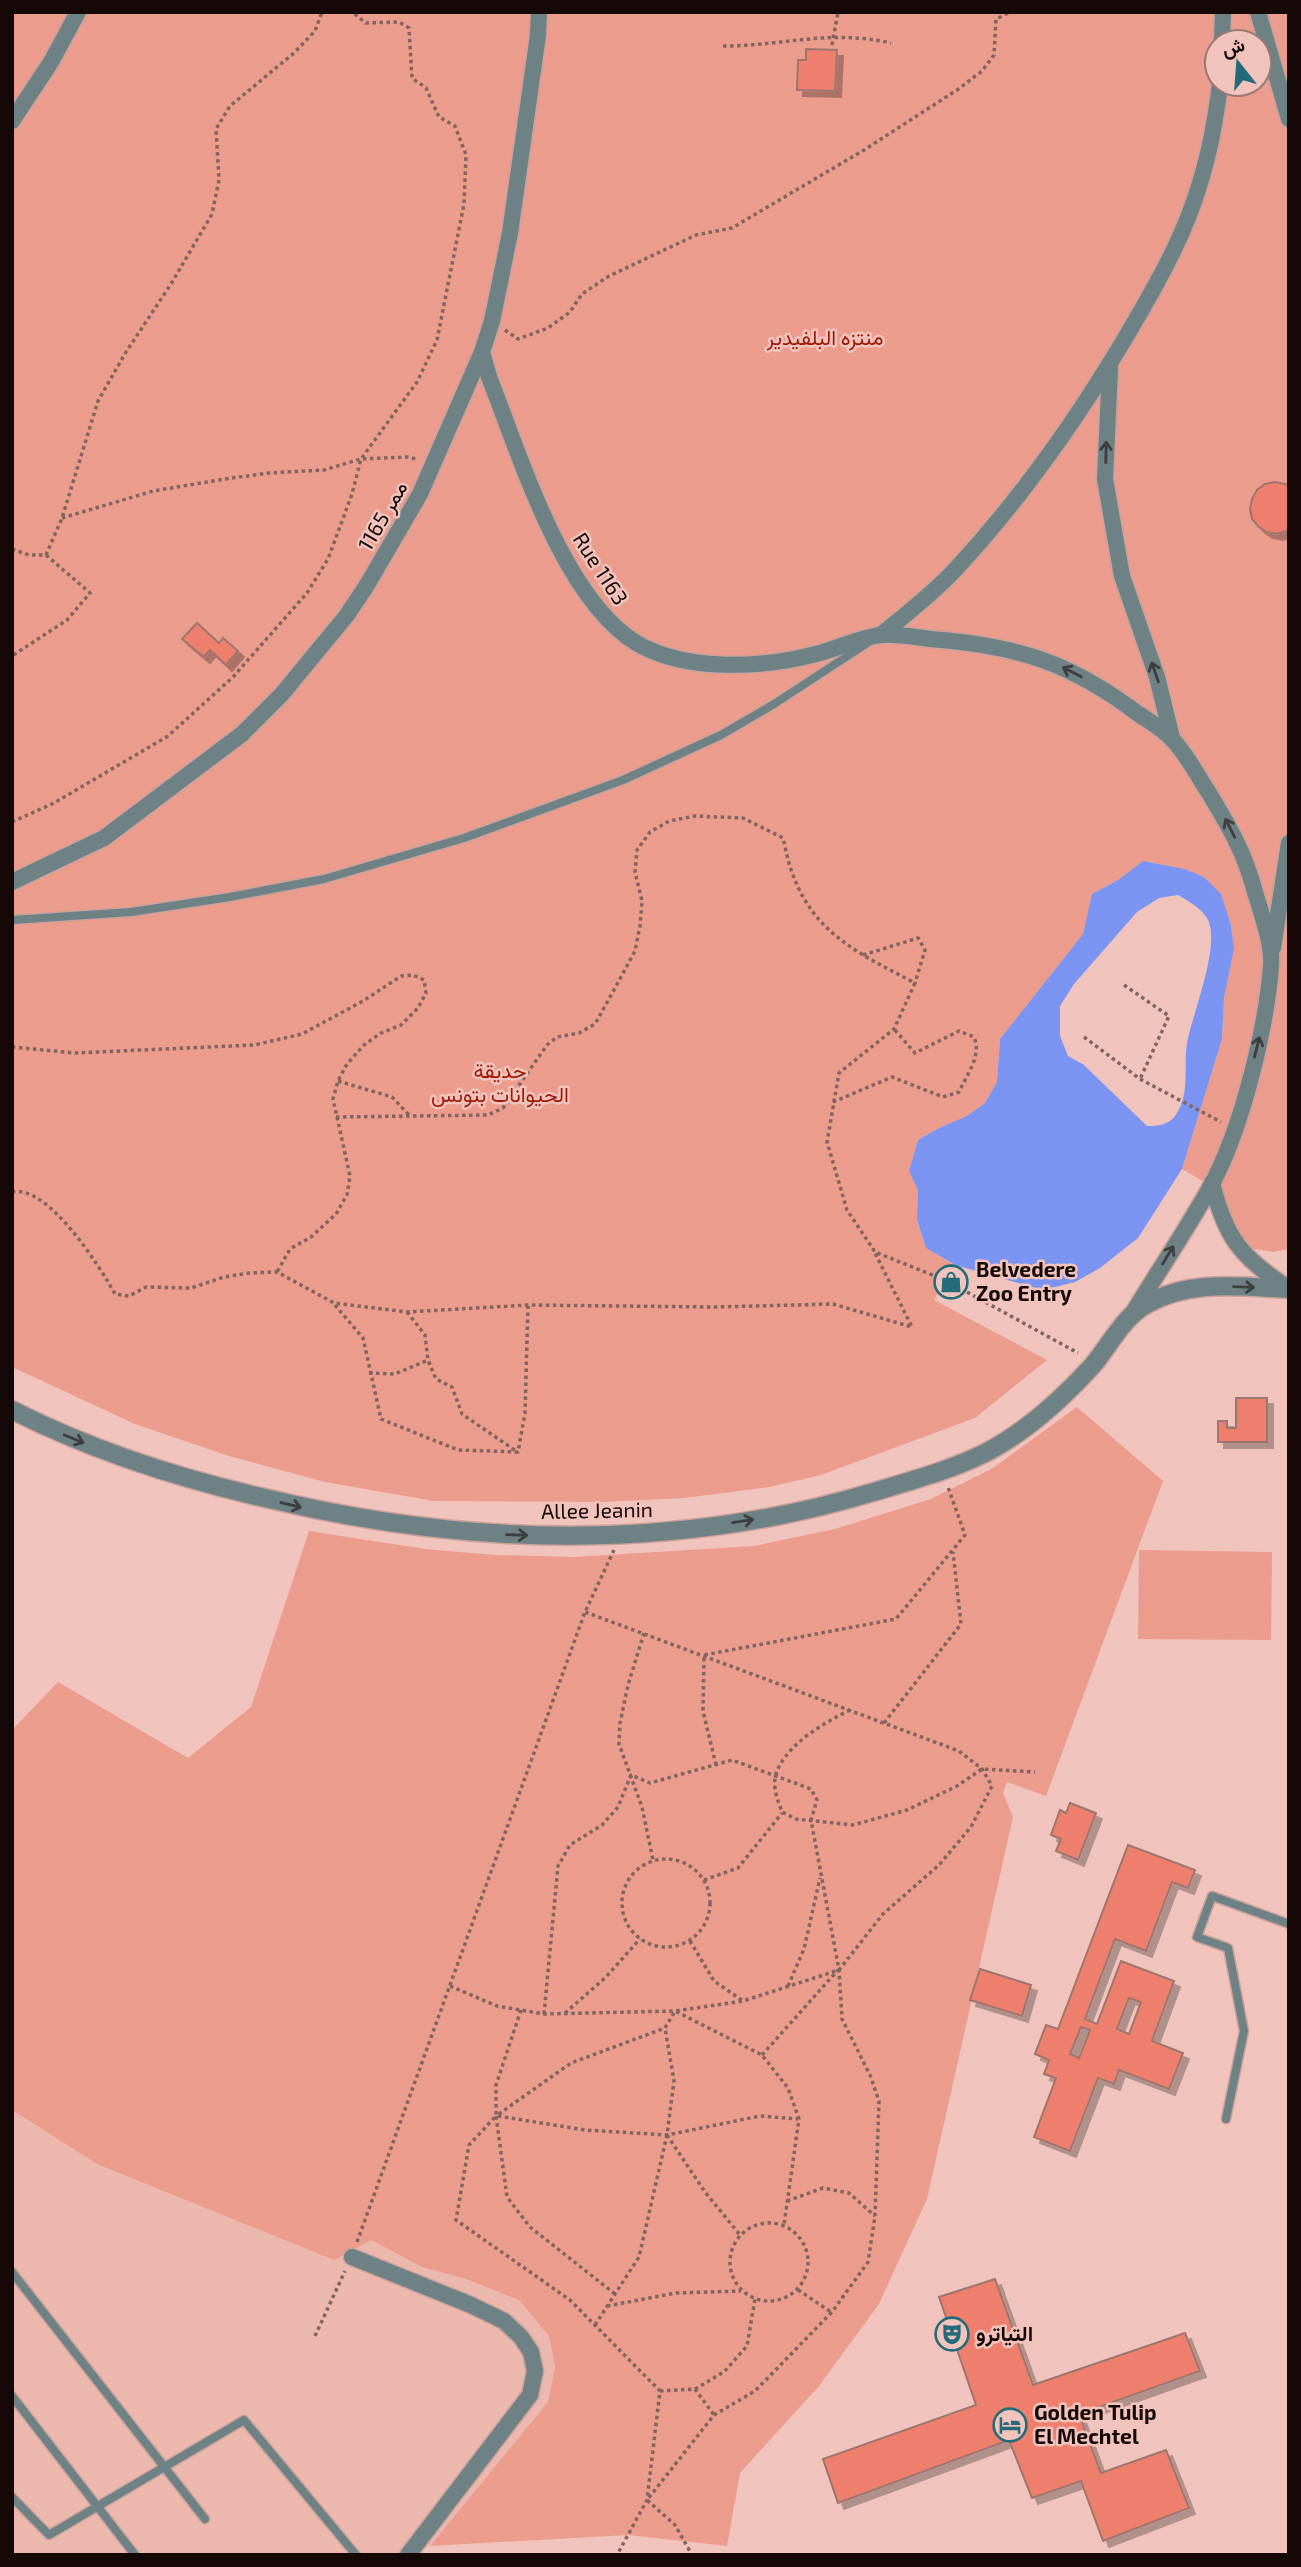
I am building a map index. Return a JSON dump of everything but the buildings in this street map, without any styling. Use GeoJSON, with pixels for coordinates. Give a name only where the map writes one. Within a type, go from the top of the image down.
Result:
{"type":"FeatureCollection","features":[{"type":"Feature","properties":{"kind":"street"},"geometry":{"type":"LineString","coordinates":[[12,121],[51,62],[78,12]]}},
{"type":"Feature","properties":{"kind":"street","name":"ممر 1165"},"geometry":{"type":"LineString","coordinates":[[12,882],[104,838],[242,734],[282,694],[346,615],[395,540],[435,465],[482,352],[492,321],[510,233],[539,12]]}},
{"type":"Feature","properties":{"kind":"street"},"geometry":{"type":"LineString","coordinates":[[1258,12],[1289,119]]}},
{"type":"Feature","properties":{"kind":"street"},"geometry":{"type":"LineString","coordinates":[[881,635],[951,573],[995,523],[1075,419],[1110,365],[1167,264],[1187,220],[1200,184],[1218,98]]}},
{"type":"Feature","properties":{"kind":"street","name":"Rue 1163"},"geometry":{"type":"LineString","coordinates":[[482,352],[533,492],[558,544],[592,600],[611,623],[639,644],[670,656],[694,661],[729,665],[764,664],[820,653],[881,635]]}},
{"type":"Feature","properties":{"kind":"street"},"geometry":{"type":"LineString","coordinates":[[1110,365],[1105,479],[1122,576],[1157,677],[1172,738]]}},
{"type":"Feature","properties":{"kind":"street"},"geometry":{"type":"LineString","coordinates":[[881,635],[986,644],[1021,652],[1099,686],[1172,738],[1192,763],[1230,826],[1248,868],[1272,960]]}},
{"type":"Feature","properties":{"kind":"street"},"geometry":{"type":"LineString","coordinates":[[1133,1313],[1212,1183],[1235,1129],[1267,1005],[1289,843]]}},
{"type":"Feature","properties":{"kind":"street"},"geometry":{"type":"LineString","coordinates":[[1212,1183],[1223,1224],[1234,1244],[1259,1269],[1289,1289]]}},
{"type":"Feature","properties":{"kind":"street"},"geometry":{"type":"LineString","coordinates":[[1133,1313],[1157,1299],[1203,1286],[1289,1289]]}},
{"type":"Feature","properties":{"kind":"street","name":"Allee Jeanin"},"geometry":{"type":"LineString","coordinates":[[12,1410],[64,1435],[150,1467],[196,1482],[316,1510],[430,1528],[498,1534],[621,1536],[691,1529],[824,1507],[943,1472],[990,1450],[1032,1422],[1065,1394],[1095,1363],[1133,1313]]}},
{"type":"Feature","properties":{"kind":"street"},"geometry":{"type":"LineString","coordinates":[[352,2257],[504,2321],[521,2337],[531,2352],[535,2371],[530,2395],[408,2555]]}},
{"type":"Feature","properties":{"kind":"lane"},"geometry":{"type":"LineString","coordinates":[[12,920],[131,912],[230,897],[324,879],[464,838],[623,780],[721,735],[881,635]]}},
{"type":"Feature","properties":{"kind":"lane"},"geometry":{"type":"LineString","coordinates":[[1226,2119],[1244,2031],[1228,1948],[1197,1937],[1212,1896],[1289,1924]]}},
{"type":"Feature","properties":{"kind":"lane"},"geometry":{"type":"LineString","coordinates":[[12,2273],[205,2519]]}},
{"type":"Feature","properties":{"kind":"lane"},"geometry":{"type":"LineString","coordinates":[[12,2396],[135,2555]]}},
{"type":"Feature","properties":{"kind":"lane"},"geometry":{"type":"LineString","coordinates":[[12,2497],[49,2535],[244,2420],[356,2555]]}},
{"type":"Feature","properties":{"kind":"path"},"geometry":{"type":"LineString","coordinates":[[46,555],[62,518],[98,401],[212,214],[219,180],[216,129],[230,106],[294,53],[315,31],[322,12]]}},
{"type":"Feature","properties":{"kind":"path"},"geometry":{"type":"LineString","coordinates":[[12,822],[54,803],[168,736],[233,677],[307,593],[328,559],[352,494],[361,459],[417,382],[438,340],[464,204],[466,155],[455,126],[439,117],[426,88],[412,78],[408,28],[399,22],[366,23],[352,12]]}},
{"type":"Feature","properties":{"kind":"path"},"geometry":{"type":"LineString","coordinates":[[832,46],[838,12]]}},
{"type":"Feature","properties":{"kind":"path"},"geometry":{"type":"LineString","coordinates":[[492,321],[518,339],[548,328],[570,312],[582,294],[609,276],[696,235],[732,228],[864,150],[982,71],[994,55],[996,19],[1010,12]]}},
{"type":"Feature","properties":{"kind":"path"},"geometry":{"type":"LineString","coordinates":[[723,46],[833,36],[891,43]]}},
{"type":"Feature","properties":{"kind":"path"},"geometry":{"type":"LineString","coordinates":[[62,518],[153,491],[269,473],[324,470],[361,459],[407,457],[435,465]]}},
{"type":"Feature","properties":{"kind":"path"},"geometry":{"type":"LineString","coordinates":[[12,656],[67,620],[90,593],[46,555],[29,555],[13,550]]}},
{"type":"Feature","properties":{"kind":"path"},"geometry":{"type":"LineString","coordinates":[[336,1117],[488,1115],[503,1108],[547,1045],[558,1037],[579,1033],[594,1024],[635,951],[642,901],[635,872],[637,850],[650,832],[669,821],[695,816],[743,818],[783,838],[793,875],[814,916],[837,939],[915,983]]}},
{"type":"Feature","properties":{"kind":"path"},"geometry":{"type":"LineString","coordinates":[[12,1192],[35,1195],[54,1212],[81,1242],[115,1294],[129,1296],[146,1287],[191,1288],[224,1277],[277,1272],[334,1303],[407,1312],[528,1305],[715,1307],[832,1304],[912,1327],[875,1252],[847,1210],[827,1142],[839,1073],[894,1028],[915,983],[925,950],[918,938],[862,955]]}},
{"type":"Feature","properties":{"kind":"path"},"geometry":{"type":"LineString","coordinates":[[12,1047],[75,1053],[254,1045],[302,1034],[363,1001],[401,976],[413,975],[424,980],[426,993],[418,1008],[401,1025],[381,1033],[364,1045],[346,1064],[333,1099],[350,1176],[347,1195],[335,1214],[311,1237],[290,1249],[277,1272]]}},
{"type":"Feature","properties":{"kind":"path"},"geometry":{"type":"LineString","coordinates":[[1124,985],[1169,1016],[1140,1079]]}},
{"type":"Feature","properties":{"kind":"path"},"geometry":{"type":"LineString","coordinates":[[832,1102],[892,1077],[943,1097],[959,1092],[976,1058],[978,1046],[974,1037],[959,1031],[915,1054],[894,1028]]}},
{"type":"Feature","properties":{"kind":"path"},"geometry":{"type":"LineString","coordinates":[[1084,1037],[1140,1079],[1206,1113]]}},
{"type":"Feature","properties":{"kind":"path"},"geometry":{"type":"LineString","coordinates":[[338,1081],[392,1097],[411,1117]]}},
{"type":"Feature","properties":{"kind":"path"},"geometry":{"type":"LineString","coordinates":[[875,1252],[945,1280],[1015,1316],[1095,1363]]}},
{"type":"Feature","properties":{"kind":"path"},"geometry":{"type":"LineString","coordinates":[[334,1303],[363,1338],[381,1419],[458,1450],[517,1452]]}},
{"type":"Feature","properties":{"kind":"path"},"geometry":{"type":"LineString","coordinates":[[517,1452],[525,1413],[528,1305]]}},
{"type":"Feature","properties":{"kind":"path"},"geometry":{"type":"LineString","coordinates":[[407,1312],[425,1335],[428,1360],[436,1379],[452,1387],[462,1414],[517,1452]]}},
{"type":"Feature","properties":{"kind":"path"},"geometry":{"type":"LineString","coordinates":[[369,1373],[394,1374],[428,1360]]}},
{"type":"Feature","properties":{"kind":"path"},"geometry":{"type":"LineString","coordinates":[[704,1655],[895,1619],[965,1535],[943,1472]]}},
{"type":"Feature","properties":{"kind":"path"},"geometry":{"type":"LineString","coordinates":[[315,2336],[352,2257],[585,1612],[621,1536]]}},
{"type":"Feature","properties":{"kind":"path"},"geometry":{"type":"LineString","coordinates":[[884,1723],[961,1624],[952,1551]]}},
{"type":"Feature","properties":{"kind":"path"},"geometry":{"type":"LineString","coordinates":[[585,1612],[959,1751],[982,1769],[992,1786],[971,1827],[939,1865],[883,1914],[839,1970],[762,2055]]}},
{"type":"Feature","properties":{"kind":"path"},"geometry":{"type":"LineString","coordinates":[[644,1633],[628,1685],[620,1723],[619,1744],[642,1807],[653,1860]]}},
{"type":"Feature","properties":{"kind":"path"},"geometry":{"type":"LineString","coordinates":[[704,1655],[703,1711],[716,1765]]}},
{"type":"Feature","properties":{"kind":"path"},"geometry":{"type":"LineString","coordinates":[[850,1710],[818,1726],[792,1750],[776,1775],[776,1794],[782,1812],[796,1819],[853,1825],[907,1810],[957,1786],[982,1769],[1035,1772]]}},
{"type":"Feature","properties":{"kind":"path"},"geometry":{"type":"LineString","coordinates":[[617,2555],[647,2500],[714,2415],[755,2391],[832,2312],[868,2262],[875,2216],[879,2101],[870,2075],[842,2019],[839,1970],[811,1820],[817,1800],[811,1788],[732,1760],[650,1783],[631,1775]]}},
{"type":"Feature","properties":{"kind":"path"},"geometry":{"type":"LineString","coordinates":[[544,2014],[558,1866],[570,1845],[602,1825],[618,1807],[631,1775]]}},
{"type":"Feature","properties":{"kind":"path"},"geometry":{"type":"LineString","coordinates":[[704,1880],[738,1868],[782,1812]]}},
{"type":"Feature","properties":{"kind":"path"},"geometry":{"type":"LineString","coordinates":[[653,1860],[677,1860],[693,1867],[704,1880],[710,1896],[710,1913],[702,1929],[690,1941],[673,1947],[656,1946],[640,1939],[628,1926],[623,1910],[623,1892],[631,1877],[653,1860]]}},
{"type":"Feature","properties":{"kind":"path"},"geometry":{"type":"LineString","coordinates":[[788,1986],[804,1949],[821,1874]]}},
{"type":"Feature","properties":{"kind":"path"},"geometry":{"type":"LineString","coordinates":[[565,2013],[605,1978],[640,1939]]}},
{"type":"Feature","properties":{"kind":"path"},"geometry":{"type":"LineString","coordinates":[[690,1941],[714,1980],[743,2001]]}},
{"type":"Feature","properties":{"kind":"path"},"geometry":{"type":"LineString","coordinates":[[450,1986],[497,2006],[544,2014],[675,2011],[743,2001],[839,1970]]}},
{"type":"Feature","properties":{"kind":"path"},"geometry":{"type":"LineString","coordinates":[[521,2010],[496,2085],[496,2116],[507,2197],[530,2227],[615,2294]]}},
{"type":"Feature","properties":{"kind":"path"},"geometry":{"type":"LineString","coordinates":[[675,2011],[762,2055],[788,2088],[799,2119],[783,2225]]}},
{"type":"Feature","properties":{"kind":"path"},"geometry":{"type":"LineString","coordinates":[[675,2011],[665,2028],[571,2063],[496,2116],[469,2145],[456,2220],[570,2300],[660,2391],[695,2389],[724,2372],[747,2346],[755,2299]]}},
{"type":"Feature","properties":{"kind":"path"},"geometry":{"type":"LineString","coordinates":[[595,2325],[639,2257],[667,2135],[674,2081],[665,2028]]}},
{"type":"Feature","properties":{"kind":"path"},"geometry":{"type":"LineString","coordinates":[[496,2116],[585,2130],[667,2135],[760,2116],[799,2119]]}},
{"type":"Feature","properties":{"kind":"path"},"geometry":{"type":"LineString","coordinates":[[667,2135],[705,2192],[740,2235]]}},
{"type":"Feature","properties":{"kind":"path"},"geometry":{"type":"LineString","coordinates":[[787,2201],[823,2188],[849,2193],[875,2216]]}},
{"type":"Feature","properties":{"kind":"path"},"geometry":{"type":"LineString","coordinates":[[769,2223],[783,2225],[797,2234],[806,2246],[809,2261],[806,2276],[798,2290],[785,2298],[770,2302],[755,2299],[742,2291],[733,2278],[730,2263],[732,2248],[740,2235],[753,2226],[769,2223]]}},
{"type":"Feature","properties":{"kind":"path"},"geometry":{"type":"LineString","coordinates":[[798,2290],[832,2312]]}},
{"type":"Feature","properties":{"kind":"path"},"geometry":{"type":"LineString","coordinates":[[607,2306],[676,2293],[742,2291]]}},
{"type":"Feature","properties":{"kind":"path"},"geometry":{"type":"LineString","coordinates":[[695,2389],[714,2415]]}},
{"type":"Feature","properties":{"kind":"path"},"geometry":{"type":"LineString","coordinates":[[647,2500],[660,2391]]}},
{"type":"Feature","properties":{"kind":"path"},"geometry":{"type":"LineString","coordinates":[[647,2500],[675,2525],[692,2555]]}},
{"type":"Feature","properties":{"kind":"shaded area"},"geometry":{"type":"Polygon","coordinates":[[[12,2110],[97,2164],[371,2240],[422,2267],[466,2279],[519,2300],[549,2336],[555,2367],[548,2402],[430,2546],[391,2555],[12,2555],[12,2110]]]}},
{"type":"Feature","properties":{"kind":"green space"},"geometry":{"type":"Polygon","coordinates":[[[12,12],[1289,12],[1289,1249],[1273,1252],[1247,1248],[1228,1223],[1220,1191],[1182,1169],[1222,1039],[1224,998],[1234,949],[1231,925],[1221,895],[1204,877],[1185,869],[1143,861],[1118,880],[1092,894],[1083,934],[1000,1039],[997,1082],[985,1103],[967,1116],[918,1140],[909,1171],[918,1190],[917,1221],[926,1248],[954,1265],[934,1300],[1047,1360],[975,1418],[821,1475],[769,1487],[684,1498],[605,1502],[434,1501],[325,1482],[229,1456],[135,1424],[12,1367],[12,12]]]}},
{"type":"Feature","properties":{"kind":"green space"},"geometry":{"type":"Polygon","coordinates":[[[1077,1407],[1163,1481],[1046,1796],[1007,1782],[1003,1793],[1013,1817],[927,2199],[879,2304],[819,2386],[740,2473],[727,2546],[628,2535],[430,2546],[548,2402],[555,2367],[549,2336],[519,2300],[466,2279],[422,2267],[371,2240],[334,2260],[97,2164],[12,2110],[12,1730],[58,1682],[188,1758],[251,1707],[309,1531],[425,1549],[495,1555],[574,1557],[754,1546],[835,1529],[931,1499],[993,1468],[1077,1407]]]}},
{"type":"Feature","properties":{"kind":"green space"},"geometry":{"type":"Polygon","coordinates":[[[1139,1550],[1272,1552],[1271,1640],[1138,1639],[1139,1550]]]}},
{"type":"Feature","properties":{"kind":"water"},"geometry":{"type":"Polygon","coordinates":[[[1143,861],[1185,869],[1204,877],[1221,894],[1231,925],[1234,949],[1224,998],[1222,1039],[1182,1169],[1138,1238],[1100,1268],[1075,1282],[1043,1290],[955,1265],[926,1248],[917,1220],[918,1190],[909,1171],[918,1140],[967,1116],[985,1103],[997,1082],[1000,1039],[1083,934],[1092,894],[1118,880],[1143,861]],[[1178,895],[1159,898],[1137,912],[1074,984],[1060,1006],[1060,1036],[1068,1056],[1084,1065],[1147,1126],[1170,1121],[1180,1108],[1185,1090],[1187,1043],[1209,961],[1211,929],[1207,918],[1198,908],[1178,895]]]}},
{"type":"Feature","properties":{"kind":"place","name":"Belvedere Zoo Entry"},"geometry":{"type":"Point","coordinates":[951,1282]}},
{"type":"Feature","properties":{"kind":"place","name":"التياترو"},"geometry":{"type":"Point","coordinates":[952,2334]}},
{"type":"Feature","properties":{"kind":"place","name":"Golden Tulip El Mechtel"},"geometry":{"type":"Point","coordinates":[1010,2425]}},
{"type":"Feature","properties":{"kind":"park label","name":"منتزه البلفيدير"},"geometry":{"type":"Point","coordinates":[825,338]}},
{"type":"Feature","properties":{"kind":"park label","name":"حديقة الحيوانات بتونس"},"geometry":{"type":"Point","coordinates":[500,1083]}}]}
